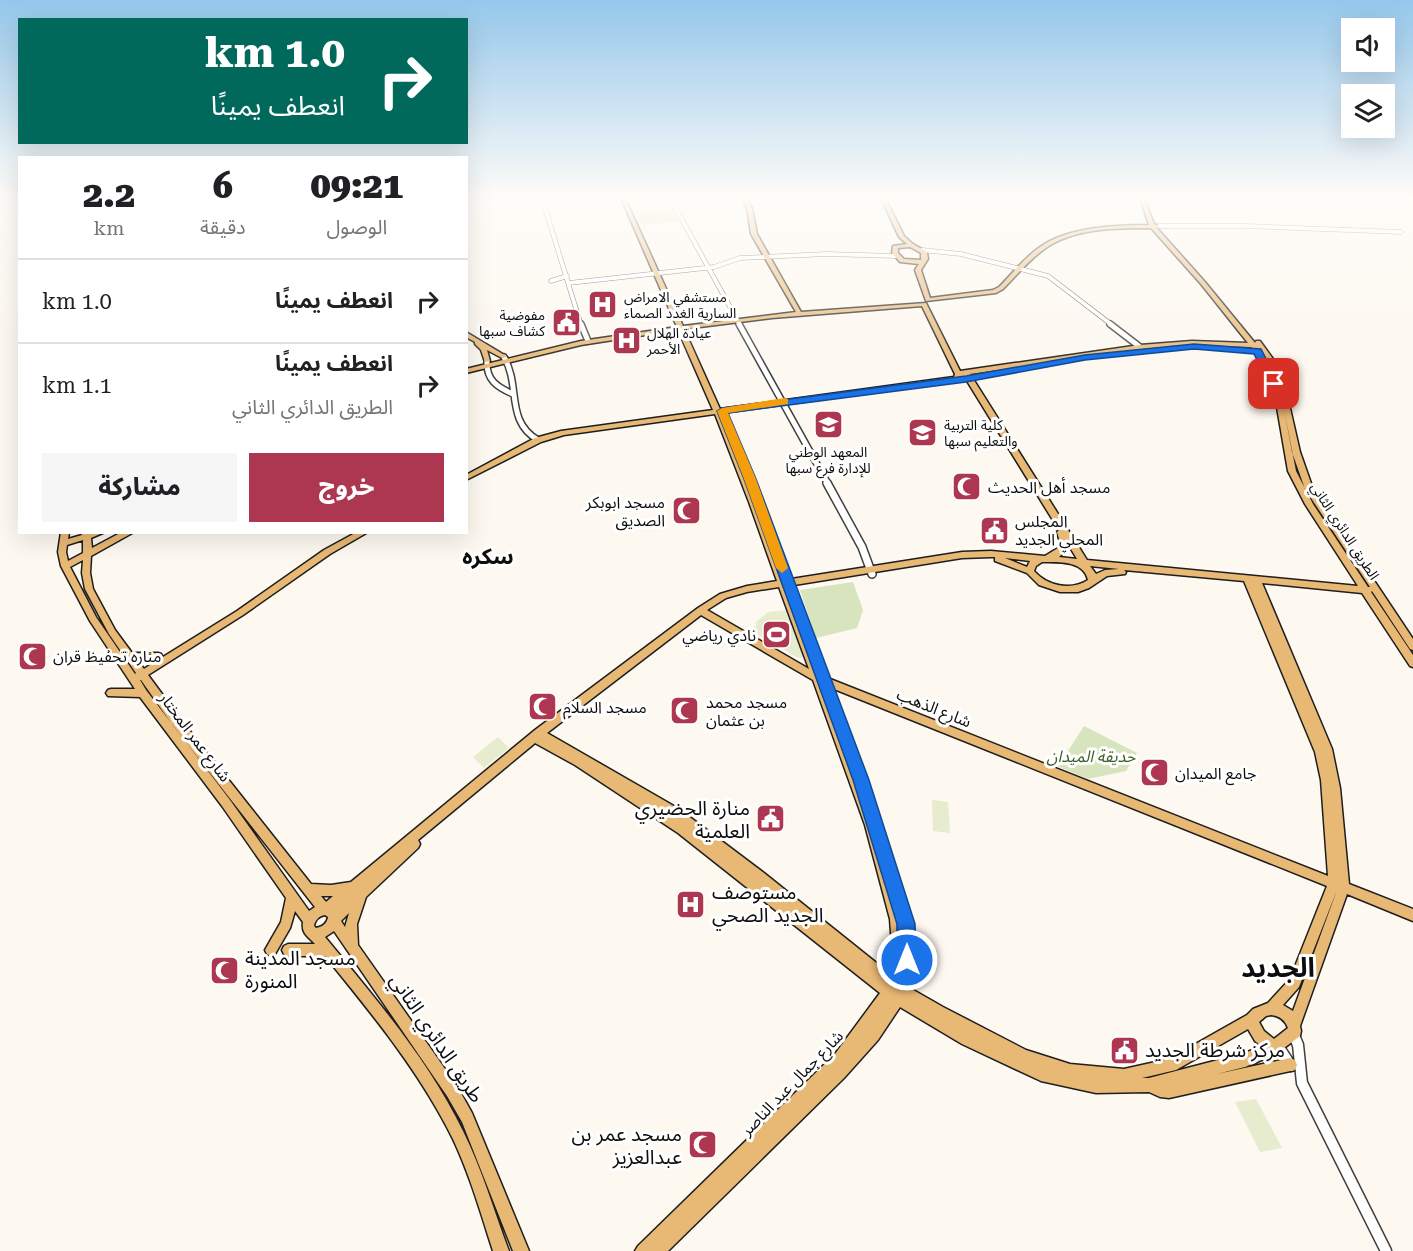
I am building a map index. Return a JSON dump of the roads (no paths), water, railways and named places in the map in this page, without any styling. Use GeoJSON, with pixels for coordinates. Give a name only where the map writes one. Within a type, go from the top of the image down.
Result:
{"type":"FeatureCollection","features":[{"type":"Feature","properties":{"kind":"main road","name":"شارع جمال عبد الناصر"},"geometry":{"type":"LineString","coordinates":[[651,256],[718,409],[819,678],[866,813],[896,919],[898,952],[895,991],[882,1022],[843,1069],[657,1251]]}},
{"type":"Feature","properties":{"kind":"main road"},"geometry":{"type":"LineString","coordinates":[[768,256],[801,312]]}},
{"type":"Feature","properties":{"kind":"main road"},"geometry":{"type":"LineString","coordinates":[[901,256],[914,270],[963,376],[1064,537],[1064,546],[1059,554],[1032,564],[1030,571]]}},
{"type":"Feature","properties":{"kind":"main road"},"geometry":{"type":"LineString","coordinates":[[923,256],[918,270],[927,302]]}},
{"type":"Feature","properties":{"kind":"main road"},"geometry":{"type":"LineString","coordinates":[[506,359],[516,354],[584,341],[737,318],[995,295],[1005,289],[1037,256]]}},
{"type":"Feature","properties":{"kind":"main road","name":"الطريق الدائري الثاني"},"geometry":{"type":"LineString","coordinates":[[1187,256],[1260,348],[1283,385],[1303,477],[1321,510],[1374,593],[1413,663]]}},
{"type":"Feature","properties":{"kind":"main road"},"geometry":{"type":"LineString","coordinates":[[907,262],[922,262]]}},
{"type":"Feature","properties":{"kind":"main road"},"geometry":{"type":"LineString","coordinates":[[468,337],[495,350],[506,359]]}},
{"type":"Feature","properties":{"kind":"main road"},"geometry":{"type":"LineString","coordinates":[[468,337],[484,349],[486,364]]}},
{"type":"Feature","properties":{"kind":"main road"},"geometry":{"type":"LineString","coordinates":[[469,368],[584,341]]}},
{"type":"Feature","properties":{"kind":"main road"},"geometry":{"type":"LineString","coordinates":[[468,475],[536,439],[573,427],[963,376],[1140,349],[1201,346],[1260,348]]}},
{"type":"Feature","properties":{"kind":"main road"},"geometry":{"type":"LineString","coordinates":[[469,368],[482,356],[484,349]]}},
{"type":"Feature","properties":{"kind":"main road"},"geometry":{"type":"LineString","coordinates":[[495,350],[516,354]]}},
{"type":"Feature","properties":{"kind":"main road"},"geometry":{"type":"LineString","coordinates":[[963,376],[1077,550],[1093,580]]}},
{"type":"Feature","properties":{"kind":"main road"},"geometry":{"type":"LineString","coordinates":[[65,534],[65,566],[126,534]]}},
{"type":"Feature","properties":{"kind":"main road"},"geometry":{"type":"LineString","coordinates":[[63,543],[85,534],[87,556]]}},
{"type":"Feature","properties":{"kind":"main road"},"geometry":{"type":"LineString","coordinates":[[137,674],[237,610],[323,549],[352,534]]}},
{"type":"Feature","properties":{"kind":"main road"},"geometry":{"type":"LineString","coordinates":[[132,657],[161,659],[240,613],[327,552],[360,534]]}},
{"type":"Feature","properties":{"kind":"main road"},"geometry":{"type":"LineString","coordinates":[[1077,550],[1102,565]]}},
{"type":"Feature","properties":{"kind":"main road"},"geometry":{"type":"LineString","coordinates":[[539,736],[703,612],[725,598],[748,592],[971,554],[1043,559],[1374,593]]}},
{"type":"Feature","properties":{"kind":"main road","name":"شارع عمر المختار"},"geometry":{"type":"LineString","coordinates":[[87,556],[86,573],[96,604],[112,633],[132,657],[143,693],[226,803],[309,921]]}},
{"type":"Feature","properties":{"kind":"main road"},"geometry":{"type":"LineString","coordinates":[[871,571],[982,559],[1004,561],[1030,571],[1039,582],[1080,589],[1105,573],[1117,571],[1253,581]]}},
{"type":"Feature","properties":{"kind":"main road","name":"شارع عمر المختار"},"geometry":{"type":"LineString","coordinates":[[65,566],[93,619],[137,674],[152,685],[178,724],[329,914]]}},
{"type":"Feature","properties":{"kind":"main road"},"geometry":{"type":"LineString","coordinates":[[72,578],[86,573]]}},
{"type":"Feature","properties":{"kind":"main road"},"geometry":{"type":"LineString","coordinates":[[539,736],[682,829],[895,991],[967,1039],[1041,1074],[1096,1086],[1149,1085],[1268,1052],[1294,1029],[1339,885],[1335,788],[1327,749],[1253,581]]}},
{"type":"Feature","properties":{"kind":"main road","name":"شارع جمال عبد الناصر"},"geometry":{"type":"LineString","coordinates":[[784,586],[808,658],[819,678]]}},
{"type":"Feature","properties":{"kind":"main road"},"geometry":{"type":"LineString","coordinates":[[329,914],[316,912],[309,921],[309,930],[315,934],[328,930],[329,914],[458,804],[539,736],[718,598],[741,590],[784,586]]}},
{"type":"Feature","properties":{"kind":"main road","name":"الطريق الدائري الثاني"},"geometry":{"type":"LineString","coordinates":[[1374,593],[1413,645]]}},
{"type":"Feature","properties":{"kind":"main road","name":"شارع الذهب"},"geometry":{"type":"LineString","coordinates":[[703,612],[819,678],[1413,915]]}},
{"type":"Feature","properties":{"kind":"main road"},"geometry":{"type":"LineString","coordinates":[[795,664],[803,663],[808,658]]}},
{"type":"Feature","properties":{"kind":"main road"},"geometry":{"type":"LineString","coordinates":[[152,685],[161,659]]}},
{"type":"Feature","properties":{"kind":"main road"},"geometry":{"type":"LineString","coordinates":[[111,693],[143,693]]}},
{"type":"Feature","properties":{"kind":"main road"},"geometry":{"type":"LineString","coordinates":[[895,991],[1024,1056],[1071,1071],[1094,1075],[1124,1076],[1171,1065],[1252,1020],[1269,1007],[1273,1007],[1295,982],[1339,885]]}},
{"type":"Feature","properties":{"kind":"main road"},"geometry":{"type":"LineString","coordinates":[[308,889],[331,891],[360,888]]}},
{"type":"Feature","properties":{"kind":"main road"},"geometry":{"type":"LineString","coordinates":[[352,947],[351,924],[360,888]]}},
{"type":"Feature","properties":{"kind":"main road"},"geometry":{"type":"LineString","coordinates":[[272,950],[286,924],[291,898]]}},
{"type":"Feature","properties":{"kind":"main road","name":"طريق الدائري الثاني"},"geometry":{"type":"LineString","coordinates":[[329,914],[442,1076],[467,1118],[521,1251]]}},
{"type":"Feature","properties":{"kind":"main road","name":"طريق الدائري الثاني"},"geometry":{"type":"LineString","coordinates":[[315,934],[374,1004],[431,1086],[469,1161],[501,1251]]}},
{"type":"Feature","properties":{"kind":"main road"},"geometry":{"type":"LineString","coordinates":[[288,950],[329,950]]}},
{"type":"Feature","properties":{"kind":"main road","name":"شارع جمال عبد الناصر"},"geometry":{"type":"LineString","coordinates":[[643,1251],[840,1059],[895,991]]}},
{"type":"Feature","properties":{"kind":"main road"},"geometry":{"type":"LineString","coordinates":[[1273,1007],[1286,1013],[1294,1029]]}},
{"type":"Feature","properties":{"kind":"main road"},"geometry":{"type":"LineString","coordinates":[[1252,1020],[1261,1039],[1276,1046]]}},
{"type":"Feature","properties":{"kind":"main road"},"geometry":{"type":"LineString","coordinates":[[1149,1085],[1170,1091],[1294,1068]]}},
{"type":"Feature","properties":{"kind":"main road"},"geometry":{"type":"LineString","coordinates":[[431,1086],[442,1076]]}},
{"type":"Feature","properties":{"kind":"street"},"geometry":{"type":"LineString","coordinates":[[561,256],[584,341]]}},
{"type":"Feature","properties":{"kind":"street"},"geometry":{"type":"LineString","coordinates":[[702,256],[862,547],[871,571]]}},
{"type":"Feature","properties":{"kind":"street"},"geometry":{"type":"LineString","coordinates":[[569,283],[708,267],[740,258],[763,256]]}},
{"type":"Feature","properties":{"kind":"street"},"geometry":{"type":"LineString","coordinates":[[971,256],[1024,268],[1048,276],[1140,349]]}},
{"type":"Feature","properties":{"kind":"street"},"geometry":{"type":"LineString","coordinates":[[551,281],[567,276]]}},
{"type":"Feature","properties":{"kind":"street"},"geometry":{"type":"LineString","coordinates":[[506,359],[516,382],[513,394],[518,418],[524,429],[536,439]]}},
{"type":"Feature","properties":{"kind":"street"},"geometry":{"type":"LineString","coordinates":[[486,364],[489,379],[495,386],[513,394]]}},
{"type":"Feature","properties":{"kind":"street"},"geometry":{"type":"LineString","coordinates":[[1294,1029],[1298,1044],[1294,1068]]}},
{"type":"Feature","properties":{"kind":"street"},"geometry":{"type":"LineString","coordinates":[[1276,1046],[1294,1068],[1386,1251]]}},
{"type":"Feature","properties":{"kind":"place","name":"مستشفي الامراض السارية الغدد الصماء"},"geometry":{"type":"Point","coordinates":[603,305]}},
{"type":"Feature","properties":{"kind":"place","name":"مفوضية كشاف سبها"},"geometry":{"type":"Point","coordinates":[566,323]}},
{"type":"Feature","properties":{"kind":"place","name":"عيادة الهلال الأحمر"},"geometry":{"type":"Point","coordinates":[626,341]}},
{"type":"Feature","properties":{"kind":"place","name":"المعهد الوطني للإدارة فرع سبها"},"geometry":{"type":"Point","coordinates":[828,425]}},
{"type":"Feature","properties":{"kind":"place","name":"كلية التربية والتعليم سبها"},"geometry":{"type":"Point","coordinates":[923,433]}},
{"type":"Feature","properties":{"kind":"place","name":"مسجد أهل الحديث"},"geometry":{"type":"Point","coordinates":[967,487]}},
{"type":"Feature","properties":{"kind":"place","name":"مسجد ابوبكر الصديق"},"geometry":{"type":"Point","coordinates":[686,511]}},
{"type":"Feature","properties":{"kind":"place","name":"المجلس المحلي الجديد"},"geometry":{"type":"Point","coordinates":[994,530]}},
{"type":"Feature","properties":{"kind":"place","name":"نادي رياضي"},"geometry":{"type":"Point","coordinates":[777,635]}},
{"type":"Feature","properties":{"kind":"place","name":"مناره تحفيظ قران"},"geometry":{"type":"Point","coordinates":[32,656]}},
{"type":"Feature","properties":{"kind":"place","name":"مسجد السلام"},"geometry":{"type":"Point","coordinates":[542,707]}},
{"type":"Feature","properties":{"kind":"place","name":"مسجد محمد بن عثمان"},"geometry":{"type":"Point","coordinates":[685,711]}},
{"type":"Feature","properties":{"kind":"place","name":"جامع الميدان"},"geometry":{"type":"Point","coordinates":[1154,773]}},
{"type":"Feature","properties":{"kind":"place","name":"منارة الحضيري العلمية"},"geometry":{"type":"Point","coordinates":[771,819]}},
{"type":"Feature","properties":{"kind":"place","name":"مستوصف الجديد الصحي"},"geometry":{"type":"Point","coordinates":[691,904]}},
{"type":"Feature","properties":{"kind":"place","name":"مسجد المدينة المنورة"},"geometry":{"type":"Point","coordinates":[224,970]}},
{"type":"Feature","properties":{"kind":"place","name":"مركز شرطة الجديد"},"geometry":{"type":"Point","coordinates":[1124,1050]}},
{"type":"Feature","properties":{"kind":"place","name":"مسجد عمر بن عبدالعزيز"},"geometry":{"type":"Point","coordinates":[703,1145]}},
{"type":"Feature","properties":{"kind":"district","name":"سكره"},"geometry":{"type":"Point","coordinates":[488,556]}},
{"type":"Feature","properties":{"kind":"district","name":"الجديد"},"geometry":{"type":"Point","coordinates":[1278,968]}},
{"type":"Feature","properties":{"kind":"park label","name":"حديقة الميدان"},"geometry":{"type":"Point","coordinates":[1091,756]}}]}
